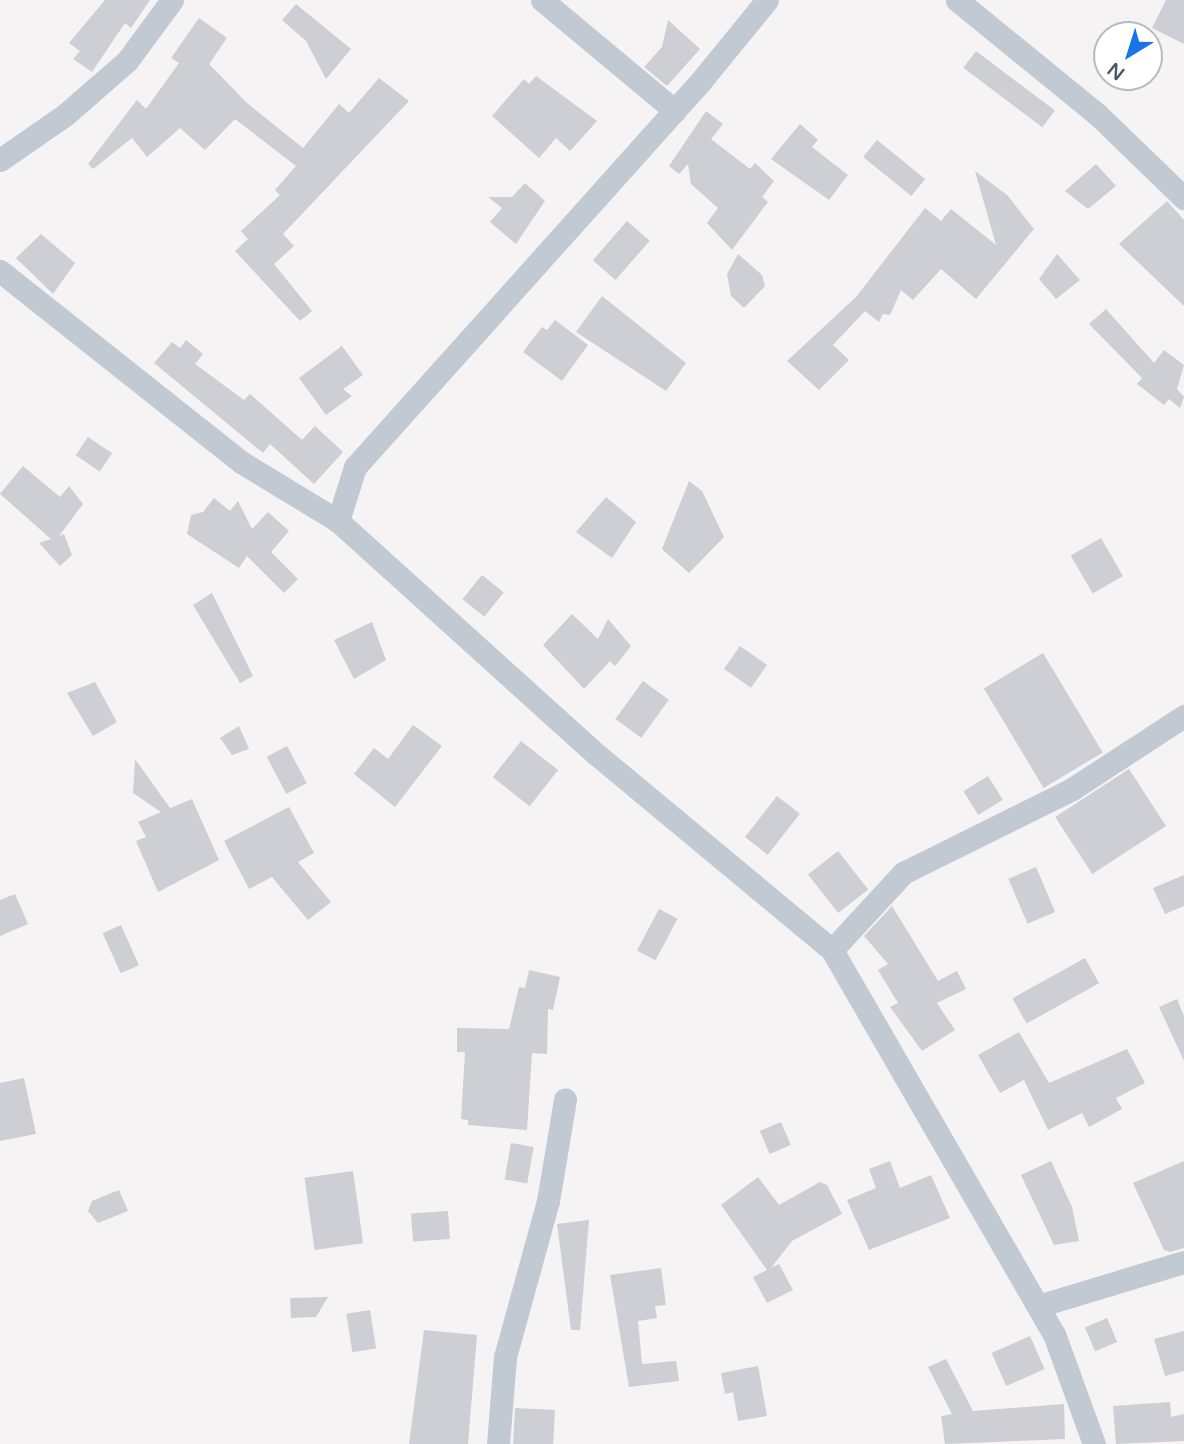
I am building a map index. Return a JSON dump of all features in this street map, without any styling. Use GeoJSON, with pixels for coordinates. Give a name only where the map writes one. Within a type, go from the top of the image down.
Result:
{"type":"FeatureCollection","features":[{"type":"Feature","properties":{"kind":"street"},"geometry":{"type":"LineString","coordinates":[[0,160],[65,115],[127,61],[172,0]]}},
{"type":"Feature","properties":{"kind":"street"},"geometry":{"type":"LineString","coordinates":[[542,0],[675,111]]}},
{"type":"Feature","properties":{"kind":"street"},"geometry":{"type":"LineString","coordinates":[[338,522],[355,467],[675,111],[767,0]]}},
{"type":"Feature","properties":{"kind":"street"},"geometry":{"type":"LineString","coordinates":[[957,0],[1098,115],[1184,198]]}},
{"type":"Feature","properties":{"kind":"street"},"geometry":{"type":"LineString","coordinates":[[0,271],[241,462],[338,522],[596,754],[832,950],[1054,1334],[1094,1444]]}},
{"type":"Feature","properties":{"kind":"street"},"geometry":{"type":"LineString","coordinates":[[832,950],[903,873],[1072,789],[1184,716]]}},
{"type":"Feature","properties":{"kind":"street"},"geometry":{"type":"LineString","coordinates":[[498,1444],[506,1357],[548,1201],[565,1099]]}},
{"type":"Feature","properties":{"kind":"street"},"geometry":{"type":"LineString","coordinates":[[1038,1306],[1184,1262]]}},
{"type":"Feature","properties":{"kind":"building"},"geometry":{"type":"Polygon","coordinates":[[[105,0],[150,0],[131,28],[125,23],[92,72],[73,59],[80,51],[69,43],[105,0]]]}},
{"type":"Feature","properties":{"kind":"building"},"geometry":{"type":"Polygon","coordinates":[[[1166,0],[1184,0],[1184,44],[1163,34],[1163,21],[1156,21],[1166,0]]]}},
{"type":"Feature","properties":{"kind":"building"},"geometry":{"type":"Polygon","coordinates":[[[296,4],[351,49],[326,79],[306,41],[282,20],[296,4]]]}},
{"type":"Feature","properties":{"kind":"building"},"geometry":{"type":"Polygon","coordinates":[[[199,18],[227,38],[209,64],[247,103],[303,148],[339,104],[349,113],[379,78],[409,101],[283,234],[294,246],[274,264],[312,311],[300,321],[235,251],[248,239],[241,231],[280,195],[275,190],[296,166],[235,119],[205,150],[180,128],[147,157],[132,138],[93,169],[88,164],[137,100],[146,109],[179,63],[171,58],[199,18]]]}},
{"type":"Feature","properties":{"kind":"building"},"geometry":{"type":"Polygon","coordinates":[[[668,20],[700,49],[667,86],[644,67],[662,47],[668,20]]]}},
{"type":"Feature","properties":{"kind":"building"},"geometry":{"type":"Polygon","coordinates":[[[976,51],[1055,111],[1042,127],[963,68],[976,51]]]}},
{"type":"Feature","properties":{"kind":"building"},"geometry":{"type":"Polygon","coordinates":[[[536,76],[597,121],[570,151],[556,138],[539,158],[492,116],[524,79],[529,84],[536,76]]]}},
{"type":"Feature","properties":{"kind":"building"},"geometry":{"type":"Polygon","coordinates":[[[706,111],[723,124],[711,139],[750,169],[755,163],[774,181],[762,197],[768,202],[732,250],[707,223],[718,208],[691,184],[688,164],[679,174],[669,166],[706,111]]]}},
{"type":"Feature","properties":{"kind":"building"},"geometry":{"type":"Polygon","coordinates":[[[800,124],[818,140],[812,147],[848,175],[829,200],[771,159],[800,124]]]}},
{"type":"Feature","properties":{"kind":"building"},"geometry":{"type":"Polygon","coordinates":[[[877,140],[925,179],[911,196],[863,157],[877,140]]]}},
{"type":"Feature","properties":{"kind":"building"},"geometry":{"type":"Polygon","coordinates":[[[1096,164],[1116,186],[1088,209],[1065,191],[1096,164]]]}},
{"type":"Feature","properties":{"kind":"building"},"geometry":{"type":"Polygon","coordinates":[[[975,171],[1007,195],[1034,229],[976,299],[941,269],[913,300],[901,290],[890,315],[883,314],[879,322],[865,311],[833,345],[849,360],[819,390],[787,361],[856,297],[925,208],[941,221],[951,209],[996,245],[975,171]]]}},
{"type":"Feature","properties":{"kind":"building"},"geometry":{"type":"Polygon","coordinates":[[[525,183],[545,201],[516,244],[490,222],[502,208],[488,197],[512,197],[525,183]]]}},
{"type":"Feature","properties":{"kind":"building"},"geometry":{"type":"Polygon","coordinates":[[[1167,201],[1184,220],[1184,306],[1119,244],[1167,201]]]}},
{"type":"Feature","properties":{"kind":"building"},"geometry":{"type":"Polygon","coordinates":[[[627,221],[650,241],[616,280],[593,260],[627,221]]]}},
{"type":"Feature","properties":{"kind":"building"},"geometry":{"type":"Polygon","coordinates":[[[41,234],[75,263],[53,294],[16,258],[41,234]]]}},
{"type":"Feature","properties":{"kind":"building"},"geometry":{"type":"Polygon","coordinates":[[[738,254],[762,275],[765,286],[744,308],[731,296],[727,274],[738,254]]]}},
{"type":"Feature","properties":{"kind":"building"},"geometry":{"type":"Polygon","coordinates":[[[1057,254],[1080,280],[1056,299],[1039,279],[1057,254]]]}},
{"type":"Feature","properties":{"kind":"building"},"geometry":{"type":"Polygon","coordinates":[[[602,296],[686,363],[666,391],[576,332],[602,296]]]}},
{"type":"Feature","properties":{"kind":"building"},"geometry":{"type":"Polygon","coordinates":[[[1106,309],[1154,363],[1164,350],[1184,365],[1177,389],[1184,397],[1180,408],[1169,399],[1164,405],[1137,384],[1142,378],[1089,324],[1106,309]]]}},
{"type":"Feature","properties":{"kind":"building"},"geometry":{"type":"Polygon","coordinates":[[[555,320],[588,345],[562,381],[523,352],[542,327],[547,330],[555,320]]]}},
{"type":"Feature","properties":{"kind":"building"},"geometry":{"type":"Polygon","coordinates":[[[186,340],[203,354],[195,364],[244,400],[250,394],[302,440],[315,426],[343,452],[314,484],[270,444],[263,453],[154,363],[172,342],[180,348],[186,340]]]}},
{"type":"Feature","properties":{"kind":"building"},"geometry":{"type":"Polygon","coordinates":[[[342,346],[363,375],[343,389],[352,396],[326,415],[299,378],[342,346]]]}},
{"type":"Feature","properties":{"kind":"building"},"geometry":{"type":"Polygon","coordinates":[[[88,437],[112,453],[100,471],[76,455],[88,437]]]}},
{"type":"Feature","properties":{"kind":"building"},"geometry":{"type":"Polygon","coordinates":[[[23,466],[60,497],[69,486],[83,504],[59,536],[64,534],[72,555],[60,566],[39,543],[51,539],[0,494],[23,466]]]}},
{"type":"Feature","properties":{"kind":"building"},"geometry":{"type":"Polygon","coordinates":[[[689,481],[702,491],[724,537],[689,573],[662,549],[689,481]]]}},
{"type":"Feature","properties":{"kind":"building"},"geometry":{"type":"Polygon","coordinates":[[[606,497],[636,522],[612,558],[576,532],[606,497]]]}},
{"type":"Feature","properties":{"kind":"building"},"geometry":{"type":"Polygon","coordinates":[[[214,498],[230,511],[238,501],[252,529],[268,512],[289,531],[271,552],[298,579],[284,593],[247,556],[239,568],[187,534],[191,515],[203,512],[214,498]]]}},
{"type":"Feature","properties":{"kind":"building"},"geometry":{"type":"Polygon","coordinates":[[[1101,538],[1123,576],[1093,594],[1071,556],[1101,538]]]}},
{"type":"Feature","properties":{"kind":"building"},"geometry":{"type":"Polygon","coordinates":[[[482,575],[504,593],[484,617],[462,599],[482,575]]]}},
{"type":"Feature","properties":{"kind":"building"},"geometry":{"type":"Polygon","coordinates":[[[212,593],[253,676],[240,683],[193,605],[212,593]]]}},
{"type":"Feature","properties":{"kind":"building"},"geometry":{"type":"Polygon","coordinates":[[[572,614],[598,639],[608,619],[631,646],[615,666],[610,661],[584,689],[543,645],[572,614]]]}},
{"type":"Feature","properties":{"kind":"building"},"geometry":{"type":"Polygon","coordinates":[[[372,622],[386,660],[354,679],[334,640],[372,622]]]}},
{"type":"Feature","properties":{"kind":"building"},"geometry":{"type":"Polygon","coordinates":[[[740,646],[767,665],[751,688],[724,669],[740,646]]]}},
{"type":"Feature","properties":{"kind":"building"},"geometry":{"type":"Polygon","coordinates":[[[1043,653],[1103,752],[1044,788],[984,689],[1043,653]]]}},
{"type":"Feature","properties":{"kind":"building"},"geometry":{"type":"Polygon","coordinates":[[[643,681],[669,700],[641,738],[615,719],[643,681]]]}},
{"type":"Feature","properties":{"kind":"building"},"geometry":{"type":"Polygon","coordinates":[[[95,682],[117,722],[93,736],[67,693],[95,682]]]}},
{"type":"Feature","properties":{"kind":"building"},"geometry":{"type":"Polygon","coordinates":[[[413,725],[442,746],[395,807],[354,774],[374,748],[388,759],[413,725]]]}},
{"type":"Feature","properties":{"kind":"building"},"geometry":{"type":"Polygon","coordinates":[[[239,726],[249,749],[232,755],[220,738],[239,726]]]}},
{"type":"Feature","properties":{"kind":"building"},"geometry":{"type":"Polygon","coordinates":[[[521,741],[558,770],[530,806],[493,777],[521,741]]]}},
{"type":"Feature","properties":{"kind":"building"},"geometry":{"type":"Polygon","coordinates":[[[287,746],[307,783],[286,794],[267,757],[287,746]]]}},
{"type":"Feature","properties":{"kind":"building"},"geometry":{"type":"Polygon","coordinates":[[[135,759],[170,808],[192,799],[219,860],[158,892],[136,841],[146,837],[138,822],[161,812],[133,793],[135,759]]]}},
{"type":"Feature","properties":{"kind":"building"},"geometry":{"type":"Polygon","coordinates":[[[1129,769],[1166,826],[1092,874],[1055,817],[1129,769]]]}},
{"type":"Feature","properties":{"kind":"building"},"geometry":{"type":"Polygon","coordinates":[[[988,776],[1003,800],[978,815],[963,791],[988,776]]]}},
{"type":"Feature","properties":{"kind":"building"},"geometry":{"type":"Polygon","coordinates":[[[777,796],[800,814],[768,855],[745,837],[777,796]]]}},
{"type":"Feature","properties":{"kind":"building"},"geometry":{"type":"Polygon","coordinates":[[[289,807],[314,853],[298,862],[331,902],[308,920],[272,877],[249,889],[224,841],[289,807]]]}},
{"type":"Feature","properties":{"kind":"building"},"geometry":{"type":"Polygon","coordinates":[[[838,851],[868,890],[838,913],[808,874],[838,851]]]}},
{"type":"Feature","properties":{"kind":"building"},"geometry":{"type":"Polygon","coordinates":[[[1036,867],[1055,912],[1028,924],[1008,879],[1036,867]]]}},
{"type":"Feature","properties":{"kind":"building"},"geometry":{"type":"Polygon","coordinates":[[[1184,875],[1184,906],[1165,914],[1153,888],[1184,875]]]}},
{"type":"Feature","properties":{"kind":"building"},"geometry":{"type":"Polygon","coordinates":[[[15,894],[28,924],[0,936],[0,900],[15,894]]]}},
{"type":"Feature","properties":{"kind":"building"},"geometry":{"type":"Polygon","coordinates":[[[892,906],[938,981],[957,971],[966,989],[937,1003],[955,1030],[922,1051],[890,1007],[898,1003],[878,970],[888,964],[864,936],[892,906]]]}},
{"type":"Feature","properties":{"kind":"building"},"geometry":{"type":"Polygon","coordinates":[[[659,909],[678,919],[655,960],[637,950],[659,909]]]}},
{"type":"Feature","properties":{"kind":"building"},"geometry":{"type":"Polygon","coordinates":[[[121,925],[139,965],[121,973],[103,933],[121,925]]]}},
{"type":"Feature","properties":{"kind":"building"},"geometry":{"type":"Polygon","coordinates":[[[1085,958],[1099,983],[1026,1024],[1012,998],[1085,958]]]}},
{"type":"Feature","properties":{"kind":"building"},"geometry":{"type":"Polygon","coordinates":[[[529,970],[560,977],[553,1010],[548,1009],[547,1054],[532,1053],[527,1130],[468,1125],[468,1120],[461,1119],[465,1052],[457,1052],[457,1028],[509,1029],[519,987],[525,988],[529,970]]]}},
{"type":"Feature","properties":{"kind":"building"},"geometry":{"type":"Polygon","coordinates":[[[1177,999],[1184,1016],[1184,1061],[1159,1007],[1177,999]]]}},
{"type":"Feature","properties":{"kind":"building"},"geometry":{"type":"Polygon","coordinates":[[[1019,1032],[1049,1083],[1127,1049],[1145,1083],[1116,1098],[1122,1109],[1089,1127],[1082,1113],[1048,1130],[1024,1080],[1000,1093],[978,1055],[1019,1032]]]}},
{"type":"Feature","properties":{"kind":"building"},"geometry":{"type":"Polygon","coordinates":[[[24,1078],[36,1134],[0,1141],[0,1083],[24,1078]]]}},
{"type":"Feature","properties":{"kind":"building"},"geometry":{"type":"Polygon","coordinates":[[[781,1122],[791,1145],[770,1154],[760,1131],[781,1122]]]}},
{"type":"Feature","properties":{"kind":"building"},"geometry":{"type":"Polygon","coordinates":[[[511,1143],[534,1147],[527,1183],[505,1179],[511,1143]]]}},
{"type":"Feature","properties":{"kind":"building"},"geometry":{"type":"Polygon","coordinates":[[[890,1161],[900,1188],[931,1175],[950,1218],[869,1250],[847,1200],[876,1188],[869,1169],[890,1161]]]}},
{"type":"Feature","properties":{"kind":"building"},"geometry":{"type":"Polygon","coordinates":[[[1051,1161],[1072,1207],[1079,1241],[1054,1245],[1021,1175],[1051,1161]]]}},
{"type":"Feature","properties":{"kind":"building"},"geometry":{"type":"Polygon","coordinates":[[[1184,1161],[1184,1248],[1170,1252],[1164,1250],[1133,1183],[1184,1161]]]}},
{"type":"Feature","properties":{"kind":"building"},"geometry":{"type":"Polygon","coordinates":[[[353,1171],[363,1243],[315,1250],[304,1178],[353,1171]]]}},
{"type":"Feature","properties":{"kind":"building"},"geometry":{"type":"Polygon","coordinates":[[[758,1177],[779,1205],[820,1182],[827,1185],[842,1214],[792,1241],[771,1268],[779,1264],[793,1290],[767,1303],[753,1277],[767,1270],[721,1205],[758,1177]]]}},
{"type":"Feature","properties":{"kind":"building"},"geometry":{"type":"Polygon","coordinates":[[[119,1190],[128,1211],[98,1223],[88,1211],[92,1201],[119,1190]]]}},
{"type":"Feature","properties":{"kind":"building"},"geometry":{"type":"Polygon","coordinates":[[[448,1211],[450,1239],[413,1242],[411,1214],[448,1211]]]}},
{"type":"Feature","properties":{"kind":"building"},"geometry":{"type":"Polygon","coordinates":[[[589,1220],[580,1330],[571,1330],[557,1224],[589,1220]]]}},
{"type":"Feature","properties":{"kind":"building"},"geometry":{"type":"Polygon","coordinates":[[[661,1268],[666,1305],[655,1306],[657,1318],[638,1321],[642,1364],[676,1361],[679,1381],[629,1387],[610,1275],[661,1268]]]}},
{"type":"Feature","properties":{"kind":"building"},"geometry":{"type":"Polygon","coordinates":[[[328,1297],[316,1317],[291,1318],[290,1298],[328,1297]]]}},
{"type":"Feature","properties":{"kind":"building"},"geometry":{"type":"Polygon","coordinates":[[[370,1310],[376,1349],[352,1352],[346,1314],[370,1310]]]}},
{"type":"Feature","properties":{"kind":"building"},"geometry":{"type":"Polygon","coordinates":[[[1107,1318],[1117,1342],[1095,1351],[1085,1327],[1107,1318]]]}},
{"type":"Feature","properties":{"kind":"building"},"geometry":{"type":"Polygon","coordinates":[[[424,1330],[477,1335],[468,1444],[409,1444],[424,1330]]]}},
{"type":"Feature","properties":{"kind":"building"},"geometry":{"type":"Polygon","coordinates":[[[1184,1331],[1184,1371],[1165,1376],[1154,1339],[1184,1331]]]}},
{"type":"Feature","properties":{"kind":"building"},"geometry":{"type":"Polygon","coordinates":[[[1030,1336],[1045,1369],[1006,1386],[992,1353],[1030,1336]]]}},
{"type":"Feature","properties":{"kind":"building"},"geometry":{"type":"Polygon","coordinates":[[[946,1359],[973,1411],[1064,1404],[1065,1439],[945,1444],[941,1416],[952,1414],[928,1367],[946,1359]]]}},
{"type":"Feature","properties":{"kind":"building"},"geometry":{"type":"Polygon","coordinates":[[[758,1366],[767,1416],[738,1421],[733,1392],[725,1394],[721,1373],[758,1366]]]}},
{"type":"Feature","properties":{"kind":"building"},"geometry":{"type":"Polygon","coordinates":[[[1170,1402],[1171,1417],[1184,1414],[1184,1441],[1116,1444],[1113,1406],[1170,1402]]]}},
{"type":"Feature","properties":{"kind":"building"},"geometry":{"type":"Polygon","coordinates":[[[515,1408],[555,1410],[553,1444],[513,1444],[515,1408]]]}}]}
